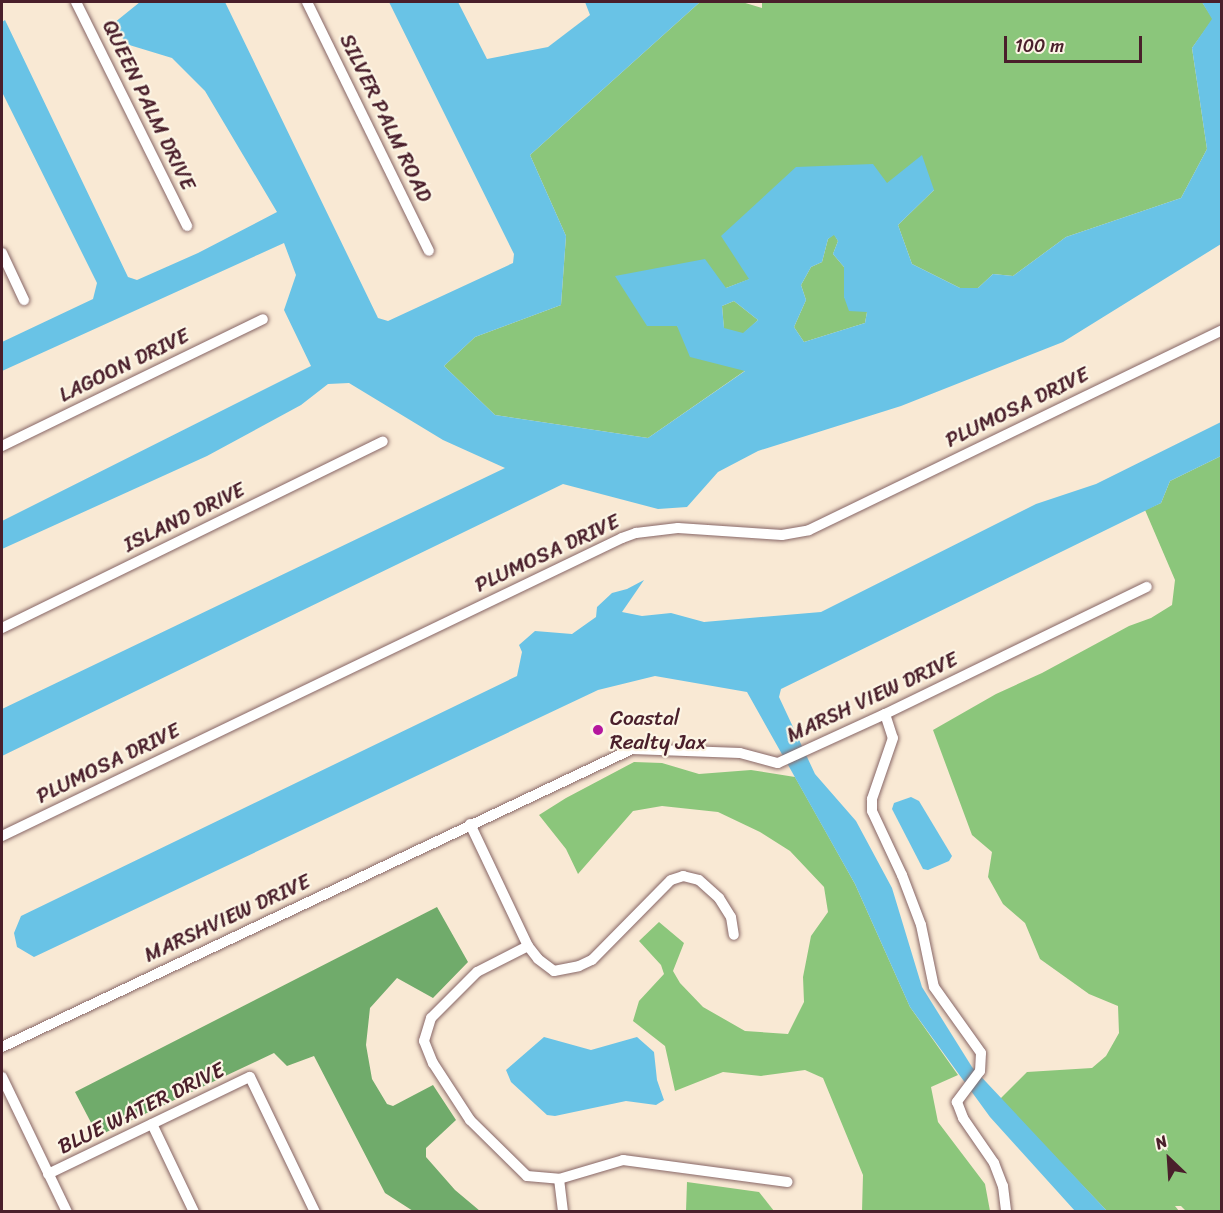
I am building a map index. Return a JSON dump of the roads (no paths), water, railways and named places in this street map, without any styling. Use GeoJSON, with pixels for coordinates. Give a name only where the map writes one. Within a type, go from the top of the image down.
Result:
{"type":"FeatureCollection","features":[{"type":"Feature","properties":{"kind":"street","name":"QUEEN PALM DRIVE"},"geometry":{"type":"LineString","coordinates":[[76,2],[187,226]]}},
{"type":"Feature","properties":{"kind":"street","name":"SILVER PALM ROAD"},"geometry":{"type":"LineString","coordinates":[[307,2],[429,251]]}},
{"type":"Feature","properties":{"kind":"street"},"geometry":{"type":"LineString","coordinates":[[2,253],[24,300]]}},
{"type":"Feature","properties":{"kind":"street","name":"LAGOON DRIVE"},"geometry":{"type":"LineString","coordinates":[[2,446],[263,319]]}},
{"type":"Feature","properties":{"kind":"street","name":"PLUMOSA DRIVE"},"geometry":{"type":"LineString","coordinates":[[2,836],[622,538],[636,533],[678,528],[782,535],[809,530],[1221,330]]}},
{"type":"Feature","properties":{"kind":"street","name":"ISLAND DRIVE"},"geometry":{"type":"LineString","coordinates":[[2,628],[383,441]]}},
{"type":"Feature","properties":{"kind":"street","name":"MARSH VIEW DRIVE"},"geometry":{"type":"LineString","coordinates":[[470,824],[633,749],[740,753],[778,763],[812,749],[1147,587]]}},
{"type":"Feature","properties":{"kind":"street"},"geometry":{"type":"LineString","coordinates":[[885,714],[893,738],[872,799],[872,811],[877,828],[902,875],[921,925],[934,987],[981,1053],[980,1071],[957,1102],[959,1110],[994,1163],[1003,1186],[1006,1212]]}},
{"type":"Feature","properties":{"kind":"street"},"geometry":{"type":"LineString","coordinates":[[470,824],[528,946],[537,959],[554,971],[579,966],[591,960],[671,880],[683,876],[699,880],[719,898],[731,917],[734,935]]}},
{"type":"Feature","properties":{"kind":"street","name":"MARSHVIEW DRIVE"},"geometry":{"type":"LineString","coordinates":[[2,1047],[470,824]]}},
{"type":"Feature","properties":{"kind":"street"},"geometry":{"type":"LineString","coordinates":[[528,946],[477,972],[431,1018],[424,1041],[433,1063],[470,1120],[527,1176],[559,1179],[623,1160],[788,1182]]}},
{"type":"Feature","properties":{"kind":"street"},"geometry":{"type":"LineString","coordinates":[[2,1077],[67,1212]]}},
{"type":"Feature","properties":{"kind":"street","name":"BLUE WATER DRIVE"},"geometry":{"type":"LineString","coordinates":[[48,1174],[250,1077],[315,1212]]}},
{"type":"Feature","properties":{"kind":"street"},"geometry":{"type":"LineString","coordinates":[[152,1124],[194,1212]]}},
{"type":"Feature","properties":{"kind":"street"},"geometry":{"type":"LineString","coordinates":[[559,1179],[563,1212]]}},
{"type":"Feature","properties":{"kind":"water"},"geometry":{"type":"Polygon","coordinates":[[[140,2],[225,2],[378,318],[388,321],[513,263],[514,254],[389,2],[458,2],[487,59],[548,47],[590,15],[585,2],[700,2],[530,155],[566,236],[561,305],[475,337],[444,366],[495,415],[648,438],[745,371],[690,357],[677,326],[647,326],[615,276],[705,259],[726,288],[749,279],[721,236],[796,167],[873,164],[887,183],[922,155],[934,190],[898,225],[912,264],[960,288],[978,288],[993,274],[1013,276],[1066,237],[1181,198],[1207,149],[1192,48],[1212,19],[1202,2],[1221,2],[1221,244],[1063,342],[901,406],[758,451],[718,472],[687,507],[658,509],[563,484],[2,756],[2,709],[505,468],[443,440],[349,383],[328,384],[301,405],[207,456],[2,549],[2,521],[311,366],[284,310],[296,275],[284,243],[2,371],[2,342],[93,299],[97,283],[2,92],[2,22],[5,20],[128,277],[137,280],[198,253],[277,212],[205,91],[172,58],[126,44],[114,23],[140,2]],[[834,235],[828,239],[822,262],[811,267],[801,285],[806,300],[794,327],[804,342],[865,323],[867,312],[849,311],[844,297],[844,267],[833,254],[838,241],[834,235]],[[734,301],[722,306],[724,328],[743,333],[758,320],[734,301]]]}},
{"type":"Feature","properties":{"kind":"water"},"geometry":{"type":"Polygon","coordinates":[[[1221,422],[1221,456],[1170,481],[1161,503],[781,689],[779,697],[815,774],[856,821],[892,888],[922,987],[972,1067],[1107,1211],[1075,1211],[990,1117],[910,1007],[855,884],[747,692],[655,676],[598,690],[34,957],[17,947],[14,933],[21,916],[517,676],[522,652],[519,645],[535,631],[572,634],[596,617],[597,607],[612,593],[627,589],[644,580],[622,612],[642,616],[671,613],[704,622],[821,612],[1036,504],[1096,484],[1221,422]]]}},
{"type":"Feature","properties":{"kind":"water"},"geometry":{"type":"Polygon","coordinates":[[[911,797],[919,801],[952,856],[949,861],[928,870],[923,869],[892,809],[894,803],[911,797]]]}},
{"type":"Feature","properties":{"kind":"water"},"geometry":{"type":"Polygon","coordinates":[[[544,1037],[591,1050],[637,1037],[654,1052],[657,1080],[664,1100],[656,1105],[626,1101],[555,1116],[547,1115],[511,1082],[506,1070],[544,1037]]]}},
{"type":"Feature","properties":{"kind":"place","name":"Coastal Realty Jax"},"geometry":{"type":"Point","coordinates":[598,730]}}]}
